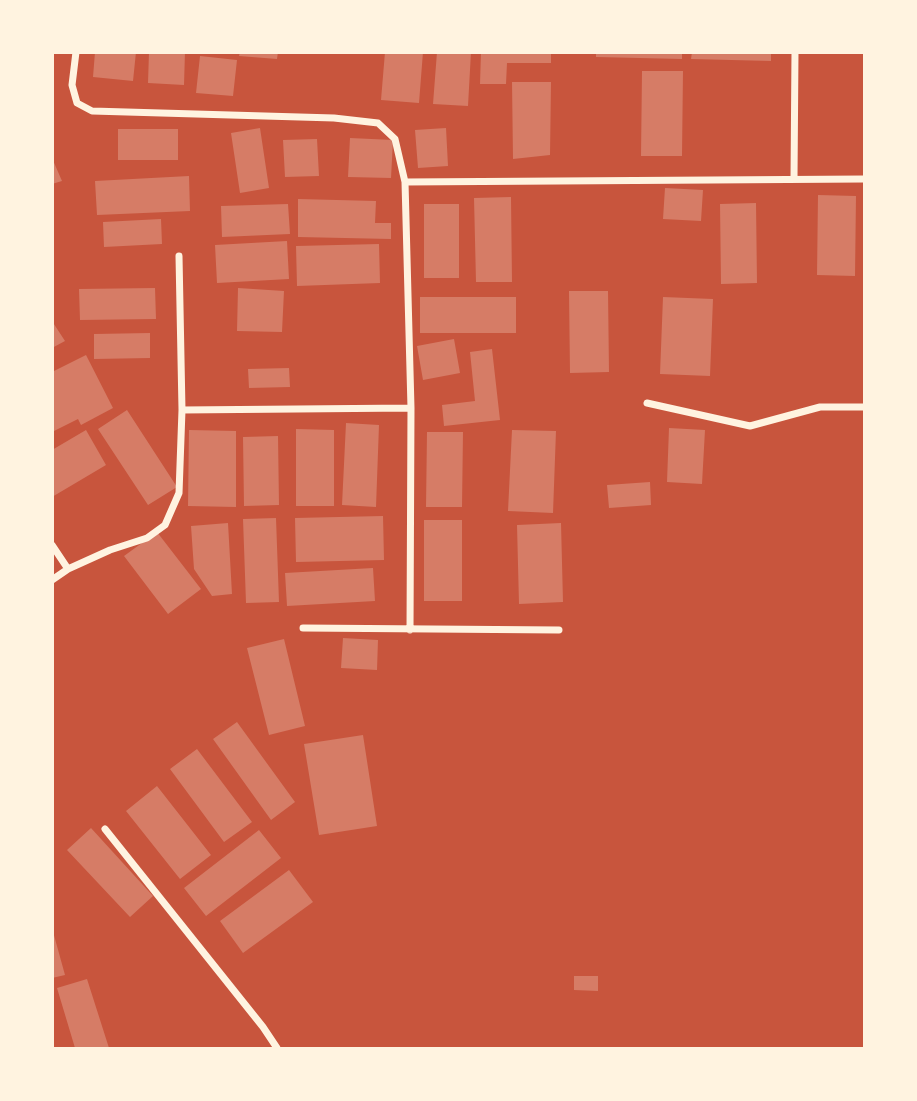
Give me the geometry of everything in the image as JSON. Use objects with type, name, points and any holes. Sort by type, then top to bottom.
[{"type":"street","points":[[76,52],[72,85],[77,103],[92,111],[334,118],[378,123],[396,139],[405,182],[411,408],[410,630]]},
{"type":"street","points":[[794,178],[795,52]]},
{"type":"street","points":[[405,182],[864,179]]},
{"type":"street","points":[[52,580],[68,569],[110,550],[147,538],[166,525],[179,493],[182,410],[179,257]]},
{"type":"street","points":[[647,403],[751,426],[820,407],[864,407]]},
{"type":"street","points":[[182,410],[411,408]]},
{"type":"street","points":[[52,545],[68,569]]},
{"type":"street","points":[[303,628],[559,630]]},
{"type":"street","points":[[105,829],[277,1048]]},
{"type":"building","points":[[95,52],[136,52],[133,81],[93,77]]},
{"type":"building","points":[[149,52],[185,52],[184,85],[148,83]]},
{"type":"building","points":[[240,52],[278,52],[277,59],[239,56]]},
{"type":"building","points":[[385,52],[423,52],[419,103],[381,100]]},
{"type":"building","points":[[437,52],[471,52],[468,106],[433,104]]},
{"type":"building","points":[[481,52],[551,52],[551,63],[507,63],[506,84],[480,84]]},
{"type":"building","points":[[596,52],[682,52],[682,59],[596,57]]},
{"type":"building","points":[[692,52],[771,52],[771,61],[691,59]]},
{"type":"building","points":[[200,56],[237,60],[233,96],[196,93]]},
{"type":"building","points":[[642,71],[683,71],[682,156],[641,156]]},
{"type":"building","points":[[512,82],[551,82],[550,155],[513,159]]},
{"type":"building","points":[[260,128],[269,188],[240,193],[231,133]]},
{"type":"building","points":[[446,128],[448,166],[418,168],[415,130]]},
{"type":"building","points":[[118,129],[178,129],[178,160],[118,160]]},
{"type":"building","points":[[350,138],[393,140],[391,178],[348,177]]},
{"type":"building","points":[[317,139],[319,176],[285,177],[283,140]]},
{"type":"building","points":[[52,158],[62,181],[52,184]]},
{"type":"building","points":[[189,176],[190,211],[97,215],[95,181]]},
{"type":"building","points":[[665,188],[703,190],[701,221],[663,219]]},
{"type":"building","points":[[818,195],[856,196],[855,276],[817,275]]},
{"type":"building","points":[[511,197],[512,282],[476,282],[474,198]]},
{"type":"building","points":[[298,199],[376,201],[375,223],[391,223],[391,239],[298,237]]},
{"type":"building","points":[[756,203],[757,283],[721,284],[720,204]]},
{"type":"building","points":[[288,204],[290,234],[222,237],[221,206]]},
{"type":"building","points":[[424,204],[459,204],[459,278],[424,278]]},
{"type":"building","points":[[161,219],[162,244],[104,247],[103,222]]},
{"type":"building","points":[[287,241],[289,279],[217,283],[215,245]]},
{"type":"building","points":[[379,244],[380,283],[297,286],[296,246]]},
{"type":"building","points":[[155,288],[156,319],[80,320],[79,289]]},
{"type":"building","points":[[238,288],[284,291],[282,332],[237,331]]},
{"type":"building","points":[[569,291],[608,291],[609,372],[570,373]]},
{"type":"building","points":[[420,297],[516,297],[516,333],[420,333]]},
{"type":"building","points":[[663,297],[713,299],[710,376],[660,374]]},
{"type":"building","points":[[52,321],[65,341],[52,348]]},
{"type":"building","points":[[150,333],[150,358],[94,359],[94,334]]},
{"type":"building","points":[[454,339],[460,373],[423,380],[417,346]]},
{"type":"building","points":[[492,349],[500,420],[444,426],[442,405],[475,401],[470,352]]},
{"type":"building","points":[[86,355],[113,408],[81,425],[78,419],[52,432],[52,372]]},
{"type":"building","points":[[289,368],[290,387],[249,388],[248,369]]},
{"type":"building","points":[[127,410],[177,487],[148,505],[98,429]]},
{"type":"building","points":[[346,423],[379,425],[376,507],[342,505]]},
{"type":"building","points":[[669,428],[705,430],[702,484],[667,482]]},
{"type":"building","points":[[296,429],[334,430],[334,506],[296,506]]},
{"type":"building","points":[[86,430],[106,465],[52,497],[52,450]]},
{"type":"building","points":[[189,430],[236,431],[236,507],[188,506]]},
{"type":"building","points":[[512,430],[556,431],[553,513],[508,511]]},
{"type":"building","points":[[427,432],[463,432],[462,507],[426,507]]},
{"type":"building","points":[[278,436],[279,505],[244,506],[243,437]]},
{"type":"building","points":[[650,482],[651,505],[609,508],[607,485]]},
{"type":"building","points":[[383,516],[384,560],[296,562],[295,518]]},
{"type":"building","points":[[276,518],[279,602],[246,603],[243,519]]},
{"type":"building","points":[[424,520],[462,520],[462,601],[424,601]]},
{"type":"building","points":[[228,523],[232,594],[212,596],[194,569],[191,526]]},
{"type":"building","points":[[561,523],[563,602],[519,604],[517,525]]},
{"type":"building","points":[[157,532],[201,589],[168,614],[124,556]]},
{"type":"building","points":[[373,568],[375,601],[287,606],[285,573]]},
{"type":"building","points":[[343,638],[378,640],[377,670],[341,668]]},
{"type":"building","points":[[284,639],[305,726],[269,735],[247,648]]},
{"type":"building","points":[[237,722],[295,802],[271,820],[213,739]]},
{"type":"building","points":[[363,735],[377,826],[319,835],[304,744]]},
{"type":"building","points":[[197,749],[252,822],[224,842],[170,769]]},
{"type":"building","points":[[157,786],[211,855],[180,879],[126,811]]},
{"type":"building","points":[[91,828],[153,896],[130,917],[67,850]]},
{"type":"building","points":[[259,830],[281,858],[206,916],[184,888]]},
{"type":"building","points":[[289,870],[313,902],[243,953],[220,921]]},
{"type":"building","points":[[52,928],[65,975],[52,978]]},
{"type":"building","points":[[574,976],[598,976],[598,991],[574,990]]},
{"type":"building","points":[[87,979],[109,1048],[75,1048],[57,988]]}]
